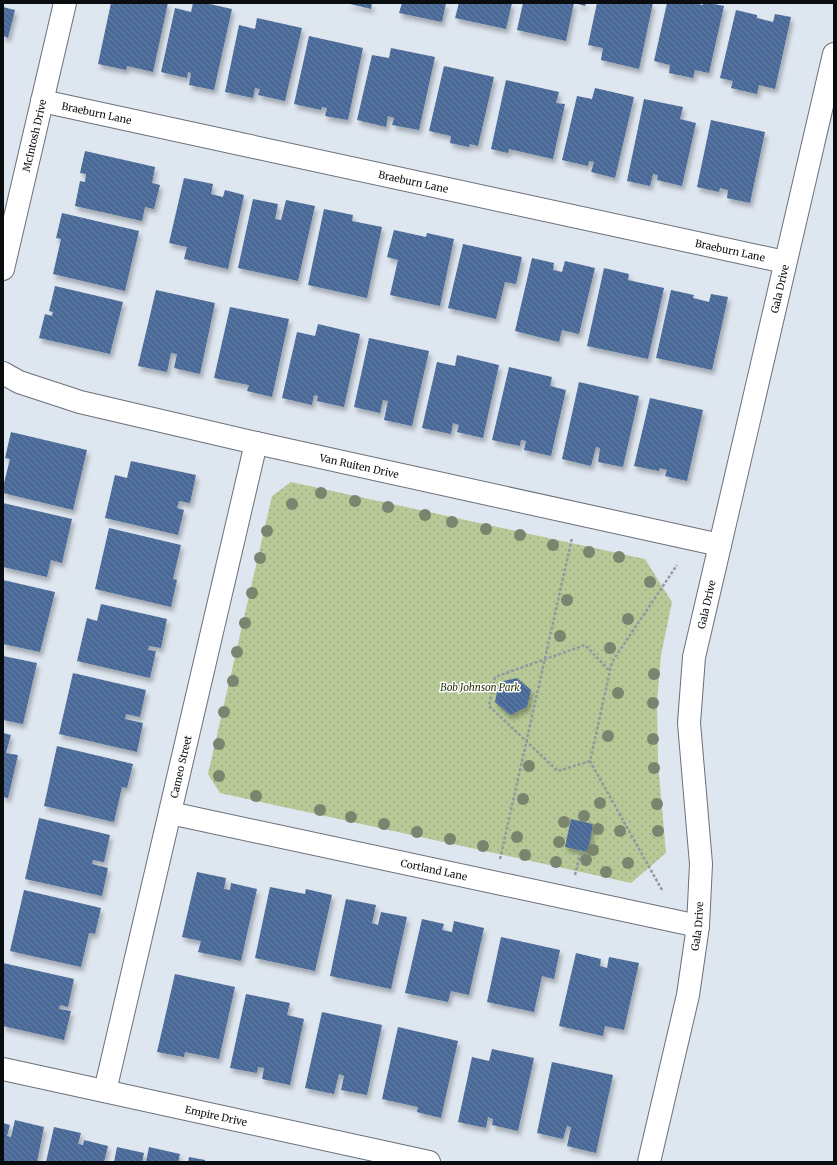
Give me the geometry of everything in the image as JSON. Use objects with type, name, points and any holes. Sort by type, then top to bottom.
[{"type":"street","name":"McIntosh Drive","points":[[3,269],[65,3]]},
{"type":"street","name":"Gala Drive","points":[[649,1162],[688,995],[698,926],[700,864],[688,723],[694,657],[834,54]]},
{"type":"street","name":"Braeburn Lane","points":[[42,101],[786,262]]},
{"type":"street","name":"Van Ruiten Drive","points":[[3,373],[19,382],[80,402],[256,443],[720,545]]},
{"type":"street","name":"Cameo Street","points":[[105,1091],[256,443]]},
{"type":"street","name":"Cortland Lane","points":[[170,813],[698,926]]},
{"type":"street","name":"Empire Drive","points":[[3,1069],[429,1162]]},
{"type":"path","points":[[499,860],[572,537]]},
{"type":"path","points":[[662,890],[590,761],[612,662],[677,565]]},
{"type":"path","points":[[590,761],[558,771],[488,706],[495,677],[585,645],[610,671]]},
{"type":"path","points":[[575,877],[581,850]]},
{"type":"green space","name":"Bob Johnson Park","points":[[291,482],[645,559],[672,602],[661,655],[657,701],[658,763],[666,853],[631,883],[220,793],[208,774],[272,496]]},
{"type":"building","points":[[111,3],[168,3],[153,72],[127,66],[126,70],[98,64]]},
{"type":"building","points":[[193,3],[205,3],[232,9],[214,90],[189,85],[191,73],[188,72],[187,78],[161,72],[175,8],[191,12]]},
{"type":"building","points":[[346,3],[372,3],[371,9]]},
{"type":"building","points":[[402,3],[446,3],[442,22],[399,13]]},
{"type":"building","points":[[459,3],[512,3],[506,29],[455,18]]},
{"type":"building","points":[[523,3],[574,3],[566,41],[517,30]]},
{"type":"building","points":[[574,3],[586,3],[585,6]]},
{"type":"building","points":[[597,3],[653,3],[639,69],[601,60],[603,48],[588,45]]},
{"type":"building","points":[[667,3],[693,3],[703,5],[703,3],[709,3],[724,6],[709,73],[695,70],[693,78],[669,73],[670,65],[654,61]]},
{"type":"building","points":[[3,7],[15,10],[8,38],[3,36]]},
{"type":"building","points":[[736,10],[757,15],[757,18],[773,22],[775,14],[791,17],[775,89],[759,85],[757,94],[731,88],[733,81],[720,78]]},
{"type":"building","points":[[257,18],[302,28],[285,101],[258,95],[260,89],[255,88],[253,98],[225,92],[239,25],[255,29]]},
{"type":"building","points":[[309,36],[363,48],[348,120],[325,116],[327,108],[322,107],[321,110],[294,104]]},
{"type":"building","points":[[391,48],[435,57],[419,130],[392,125],[394,118],[388,116],[386,127],[357,120],[372,55],[389,58]]},
{"type":"building","points":[[444,66],[494,77],[478,146],[470,144],[469,147],[450,143],[451,136],[429,131]]},
{"type":"building","points":[[506,80],[559,92],[556,103],[565,104],[553,159],[509,149],[508,153],[491,149]]},
{"type":"building","points":[[595,88],[634,97],[615,178],[591,172],[594,162],[589,161],[588,166],[562,160],[577,96],[592,99]]},
{"type":"building","points":[[644,99],[683,107],[680,119],[696,123],[682,186],[657,180],[658,175],[653,174],[650,186],[627,181]]},
{"type":"building","points":[[711,120],[765,132],[750,203],[727,198],[728,190],[720,188],[719,192],[697,187]]},
{"type":"building","points":[[85,151],[155,167],[152,183],[160,185],[154,209],[145,207],[142,221],[75,206],[80,181],[85,182],[86,174],[80,173]]},
{"type":"building","points":[[184,178],[213,184],[211,194],[223,197],[225,190],[244,195],[228,269],[184,259],[187,247],[169,243]]},
{"type":"building","points":[[253,199],[278,204],[275,219],[281,220],[286,200],[315,206],[298,281],[238,268]]},
{"type":"building","points":[[324,209],[353,215],[352,221],[382,227],[367,298],[308,285]]},
{"type":"building","points":[[62,213],[139,231],[125,291],[53,274],[61,239],[56,238]]},
{"type":"building","points":[[394,230],[426,237],[427,233],[454,239],[440,306],[390,295],[398,260],[387,257]]},
{"type":"building","points":[[463,244],[522,257],[516,284],[505,282],[496,319],[448,308]]},
{"type":"building","points":[[532,258],[554,263],[553,270],[562,272],[565,261],[595,268],[579,334],[562,330],[559,342],[515,331]]},
{"type":"building","points":[[604,268],[629,274],[628,280],[664,288],[648,359],[587,346]]},
{"type":"building","points":[[55,286],[123,302],[110,354],[39,338],[45,314],[52,316],[53,312],[49,311]]},
{"type":"building","points":[[156,290],[215,303],[200,374],[174,368],[177,354],[171,353],[167,372],[138,366]]},
{"type":"building","points":[[671,290],[694,295],[693,298],[709,302],[711,294],[728,297],[712,370],[656,358]]},
{"type":"building","points":[[230,307],[289,319],[272,397],[247,391],[249,385],[214,378]]},
{"type":"building","points":[[318,324],[360,334],[344,407],[317,401],[318,396],[314,395],[312,405],[282,398],[297,332],[315,336]]},
{"type":"building","points":[[369,338],[429,351],[412,426],[384,420],[388,401],[383,400],[380,413],[354,407]]},
{"type":"building","points":[[457,355],[499,365],[483,438],[457,432],[459,425],[453,423],[451,434],[422,428],[437,362],[455,366]]},
{"type":"building","points":[[509,367],[552,377],[550,386],[566,390],[551,456],[524,450],[526,441],[521,440],[520,446],[492,440]]},
{"type":"building","points":[[579,382],[639,396],[623,467],[598,462],[600,448],[596,447],[591,466],[562,459]]},
{"type":"building","points":[[650,398],[703,410],[687,481],[665,476],[667,470],[660,468],[659,471],[634,466]]},
{"type":"building","points":[[11,432],[87,450],[73,510],[3,493],[3,487],[10,459],[5,458]]},
{"type":"building","points":[[131,461],[196,475],[190,503],[179,501],[177,508],[184,510],[178,535],[105,518],[115,475],[127,478]]},
{"type":"building","points":[[3,503],[72,519],[62,563],[51,560],[47,577],[3,567]]},
{"type":"building","points":[[109,528],[181,545],[173,579],[177,580],[171,607],[95,589]]},
{"type":"building","points":[[3,580],[55,592],[40,652],[3,644]]},
{"type":"building","points":[[101,604],[167,619],[161,648],[149,646],[148,650],[156,651],[150,678],[77,661],[87,618],[97,621]]},
{"type":"building","points":[[3,656],[37,663],[23,724],[3,720]]},
{"type":"building","points":[[73,673],[146,690],[140,717],[126,714],[125,719],[143,723],[137,752],[59,734]]},
{"type":"building","points":[[517,678],[531,690],[527,707],[510,715],[495,702],[499,682]]},
{"type":"building","points":[[3,733],[11,735],[6,753],[18,755],[8,798],[3,797]]},
{"type":"building","points":[[57,746],[133,764],[127,788],[122,787],[114,822],[44,806]]},
{"type":"building","points":[[39,818],[110,835],[104,862],[93,860],[92,864],[108,868],[102,896],[25,879]]},
{"type":"building","points":[[571,819],[593,824],[588,852],[565,847]]},
{"type":"building","points":[[197,872],[226,878],[224,889],[230,890],[231,883],[257,889],[241,961],[198,952],[201,941],[182,937]]},
{"type":"building","points":[[270,887],[305,894],[306,889],[332,895],[315,971],[255,958]]},
{"type":"building","points":[[24,890],[101,908],[95,934],[89,933],[81,967],[10,951]]},
{"type":"building","points":[[346,899],[376,905],[372,923],[378,925],[381,912],[407,917],[391,989],[330,976]]},
{"type":"building","points":[[422,919],[444,924],[442,930],[452,932],[454,921],[484,928],[469,995],[451,991],[448,1002],[405,993]]},
{"type":"building","points":[[501,937],[560,950],[554,979],[542,976],[534,1012],[487,1002]]},
{"type":"building","points":[[576,953],[601,959],[600,966],[607,968],[609,957],[639,963],[624,1030],[605,1026],[603,1036],[559,1026]]},
{"type":"building","points":[[3,963],[74,979],[68,1007],[60,1005],[59,1009],[71,1011],[64,1040],[3,1026]]},
{"type":"building","points":[[175,974],[235,987],[219,1059],[185,1052],[184,1057],[157,1052]]},
{"type":"building","points":[[246,994],[290,1003],[287,1015],[304,1019],[290,1085],[262,1079],[264,1068],[258,1067],[257,1073],[230,1068]]},
{"type":"building","points":[[322,1012],[382,1025],[367,1095],[341,1090],[344,1076],[339,1074],[334,1094],[305,1088]]},
{"type":"building","points":[[398,1027],[458,1041],[441,1118],[417,1112],[418,1107],[382,1099]]},
{"type":"building","points":[[492,1049],[534,1058],[518,1131],[492,1125],[493,1119],[488,1117],[486,1128],[458,1122],[472,1057],[489,1061]]},
{"type":"building","points":[[552,1062],[613,1075],[596,1153],[567,1146],[571,1127],[567,1126],[563,1139],[537,1133]]},
{"type":"building","points":[[15,1120],[44,1127],[37,1162],[3,1162],[3,1123],[10,1125],[7,1136],[11,1137]]},
{"type":"building","points":[[54,1127],[81,1133],[78,1144],[83,1145],[84,1140],[108,1146],[104,1162],[46,1162]]},
{"type":"building","points":[[117,1147],[144,1153],[142,1162],[114,1162]]},
{"type":"building","points":[[149,1147],[180,1154],[178,1162],[146,1162]]},
{"type":"building","points":[[189,1157],[205,1160],[205,1162],[188,1162]]}]
